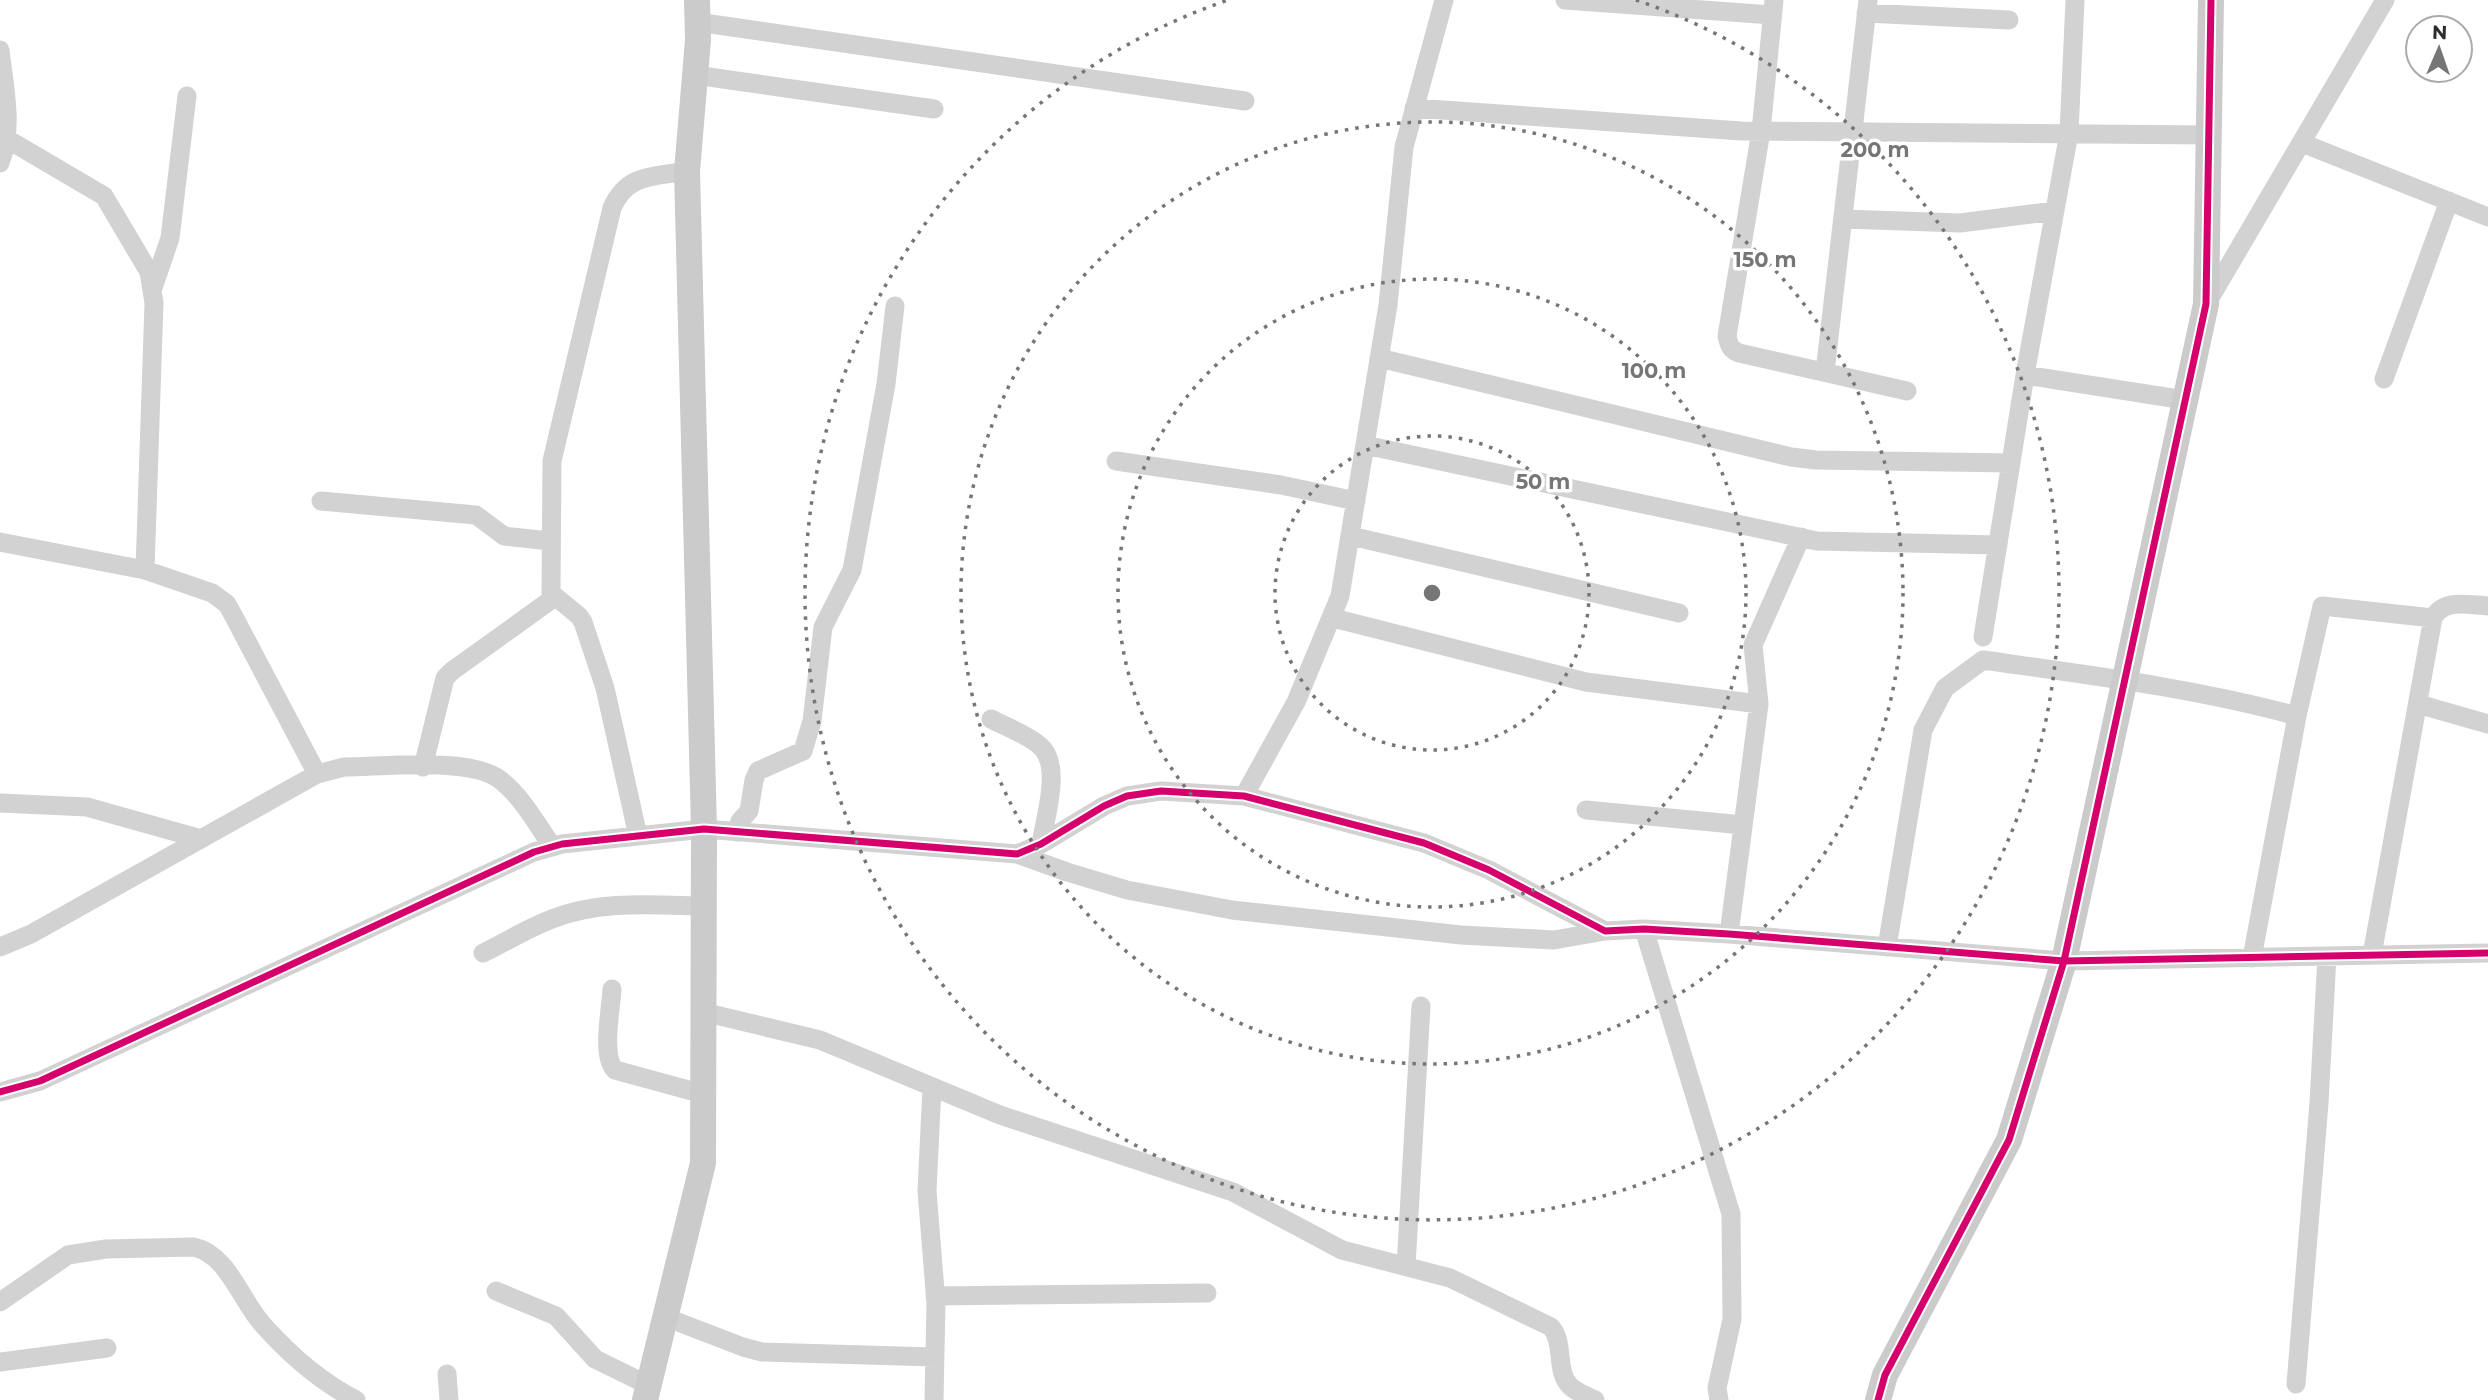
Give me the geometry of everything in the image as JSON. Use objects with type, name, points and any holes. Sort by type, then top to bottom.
[{"type":"street","points":[[1244,796],[1296,702],[1340,596],[1388,305],[1400,171],[1414,108],[1444,0]]},
{"type":"street","points":[[1565,0],[1773,8],[1761,131],[1728,343],[1732,350],[1739,353],[1907,391]]},
{"type":"street","points":[[1983,637],[2025,375],[2069,134],[2076,0]]},
{"type":"street","points":[[1878,1400],[1885,1375],[2009,1140],[2064,961],[2206,304],[2211,0]]},
{"type":"street","points":[[2206,304],[2385,0]]},
{"type":"street","points":[[1825,372],[1867,6],[2009,20]]},
{"type":"street","points":[[496,1292],[556,1316],[595,1359],[647,1392],[703,1163],[704,829],[687,171],[697,11],[1245,101]]},
{"type":"street","points":[[0,50],[7,139],[0,163]]},
{"type":"street","points":[[695,75],[934,109]]},
{"type":"street","points":[[153,288],[170,238],[187,96]]},
{"type":"street","points":[[1414,108],[1761,131],[2209,135]]},
{"type":"street","points":[[7,139],[104,196],[149,272],[153,288],[145,570]]},
{"type":"street","points":[[2302,143],[2488,216]]},
{"type":"street","points":[[638,836],[605,688],[587,635],[579,616],[555,597],[550,586],[553,452],[612,208],[618,193],[639,179],[687,171]]},
{"type":"street","points":[[2384,379],[2449,201]]},
{"type":"street","points":[[1843,219],[1960,223],[2055,211]]},
{"type":"street","points":[[737,832],[740,821],[749,811],[758,771],[803,751],[806,745],[812,721],[823,627],[852,570],[886,384],[895,306]]},
{"type":"street","points":[[1379,358],[1791,457],[1816,460],[2011,463]]},
{"type":"street","points":[[2025,375],[2185,400]]},
{"type":"street","points":[[1365,445],[1801,537],[1842,542],[1998,545]]},
{"type":"street","points":[[1116,461],[1281,485],[1356,501]]},
{"type":"street","points":[[321,501],[476,515],[504,536],[551,541]]},
{"type":"street","points":[[1351,536],[1679,613]]},
{"type":"street","points":[[1729,934],[1759,704],[1753,645],[1801,537]]},
{"type":"street","points":[[0,542],[145,570],[212,593],[227,604],[317,774]]},
{"type":"street","points":[[423,766],[445,678],[555,597]]},
{"type":"street","points":[[2372,955],[2433,618],[2442,607],[2449,604],[2488,606]]},
{"type":"street","points":[[2252,958],[2297,716],[2322,606],[2433,618]]},
{"type":"street","points":[[1333,618],[1603,685],[1759,704]]},
{"type":"street","points":[[1888,947],[1923,730],[1945,688],[1983,660],[2247,702],[2297,716]]},
{"type":"street","points":[[2418,705],[2488,724]]},
{"type":"street","points":[[991,719],[1038,744],[1049,755],[1052,769],[1041,844]]},
{"type":"street","points":[[0,947],[31,934],[317,774],[344,767],[455,766],[480,770],[498,778],[513,792],[553,847]]},
{"type":"street","points":[[1017,854],[1041,844],[1104,806],[1128,796],[1161,791],[1244,796],[1424,843],[1489,870],[1605,930]]},
{"type":"street","points":[[0,803],[87,807],[201,839]]},
{"type":"street","points":[[1586,810],[1743,825]]},
{"type":"street","points":[[0,1092],[40,1081],[534,852],[553,847],[704,829],[1017,854],[1127,890],[1232,910],[1461,935],[1554,940],[1605,930],[1644,929],[2064,961],[2488,953]]},
{"type":"street","points":[[483,953],[553,918],[625,904],[704,906]]},
{"type":"street","points":[[1644,929],[1731,1214],[1732,1319],[1717,1388],[1718,1400]]},
{"type":"street","points":[[2296,1384],[2319,1103],[2327,956]]},
{"type":"street","points":[[612,989],[609,1064],[615,1070],[703,1094]]},
{"type":"street","points":[[1406,1266],[1421,1006]]},
{"type":"street","points":[[703,1012],[820,1040],[1000,1115],[1233,1192],[1342,1251],[1461,1282],[1550,1326],[1556,1332],[1570,1394],[1595,1400]]},
{"type":"street","points":[[932,1087],[927,1191],[935,1296],[934,1400]]},
{"type":"street","points":[[0,1302],[68,1255],[106,1249],[194,1247],[206,1250],[219,1261],[263,1325],[325,1383],[356,1400]]},
{"type":"street","points":[[935,1296],[1206,1293]]},
{"type":"street","points":[[665,1317],[762,1352],[935,1356]]},
{"type":"street","points":[[0,1362],[107,1348]]},
{"type":"street","points":[[447,1374],[449,1400]]},
{"type":"cycle path","points":[[1878,1400],[1885,1375],[2009,1140],[2064,961],[2206,304],[2211,0]]},
{"type":"cycle path","points":[[0,1092],[40,1081],[534,852],[562,844],[704,829],[1017,854],[1041,844],[1104,806],[1127,796],[1161,791],[1244,796],[1424,843],[1489,870],[1605,931],[1644,929],[1729,934],[2064,961],[2488,953]]}]
